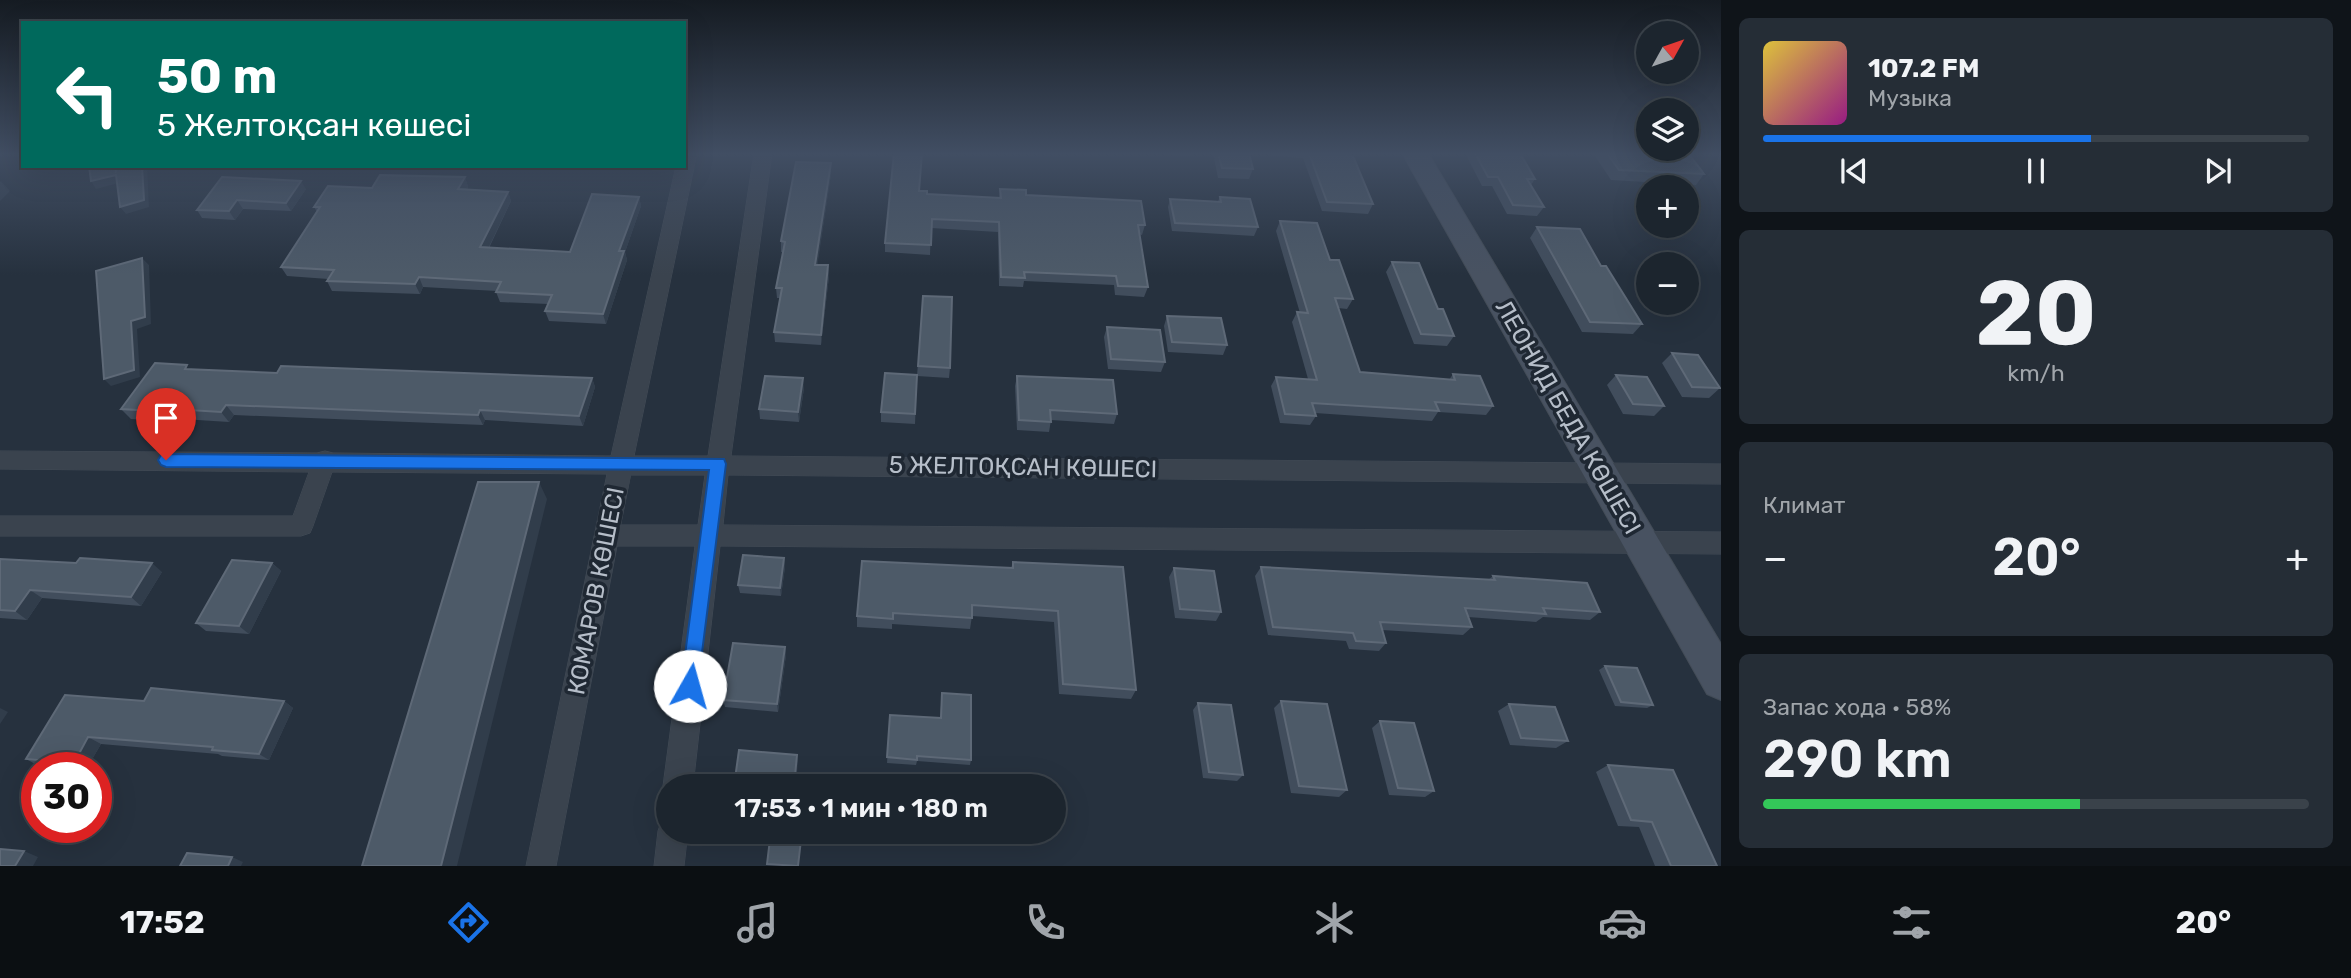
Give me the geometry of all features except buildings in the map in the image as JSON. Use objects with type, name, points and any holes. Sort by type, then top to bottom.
[{"type":"street","name":"КОМАРОВ КӨШЕСІ","points":[[541,866],[621,464],[679,193]]},
{"type":"street","points":[[679,774],[718,464],[758,193]]},
{"type":"street","name":"ЛЕОНИД БЕДА КӨШЕСІ","points":[[1439,193],[1721,681]]},
{"type":"street","name":"5 ЖЕЛТОҚСАН КӨШЕСІ","points":[[0,460],[326,460],[1721,474]]},
{"type":"street","points":[[0,526],[301,526],[326,460]]},
{"type":"street","points":[[607,535],[1721,543]]},
{"type":"street","points":[[669,866],[672,844]]},
{"type":"route","points":[[166,460],[718,464],[690,686]]}]
